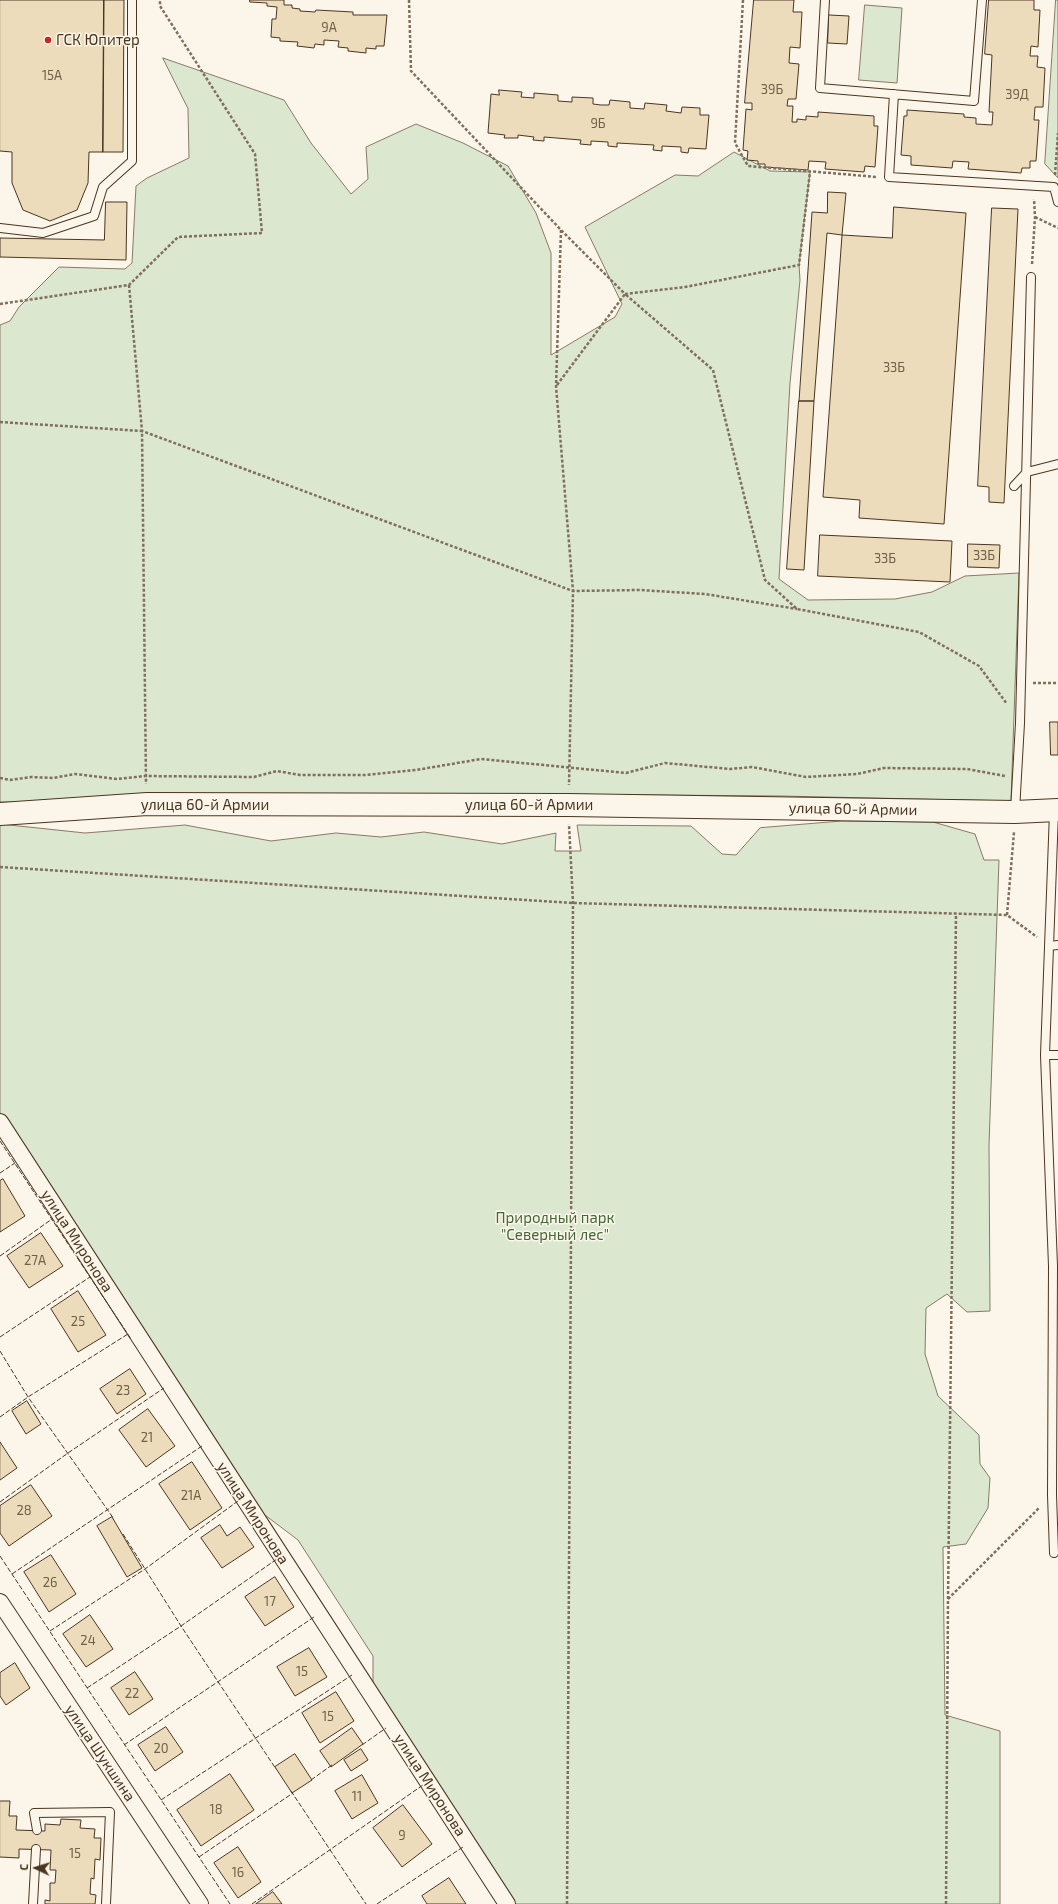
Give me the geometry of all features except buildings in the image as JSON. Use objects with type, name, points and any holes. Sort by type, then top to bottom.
[{"type":"street","name":"улица 60-й Армии","points":[[0,814],[146,804],[568,805],[1015,812],[1056,811]]},
{"type":"street","name":"улица Миронова","points":[[0,1122],[507,1904]]},
{"type":"street","name":"улица Шукшина","points":[[0,1602],[200,1904]]},
{"type":"lane","points":[[0,228],[43,233],[94,216],[103,187],[132,161],[132,0]]},
{"type":"lane","points":[[825,0],[820,88],[974,101],[982,0]]},
{"type":"lane","points":[[894,94],[889,177],[1034,188],[1054,188],[1058,202]]},
{"type":"lane","points":[[1015,812],[1020,722],[1031,276]]},
{"type":"lane","points":[[1014,486],[1026,472],[1058,464]]},
{"type":"lane","points":[[1054,1553],[1055,1495],[1053,1266],[1045,1055],[1049,946],[1055,874],[1056,811]]},
{"type":"lane","points":[[1049,946],[1058,945]]},
{"type":"lane","points":[[1045,1055],[1058,1055]]},
{"type":"lane","points":[[37,1830],[34,1813],[110,1812],[106,1904]]},
{"type":"lane","points":[[33,1904],[36,1849]]},
{"type":"path","points":[[0,304],[129,285],[178,237],[262,233],[256,154],[160,6],[160,0]]},
{"type":"path","points":[[409,0],[411,71],[561,230],[625,294],[713,370],[766,580],[798,609]]},
{"type":"path","points":[[743,0],[735,142],[748,166],[889,177]]},
{"type":"path","points":[[1054,188],[1058,133]]},
{"type":"path","points":[[556,386],[625,294],[685,287],[799,265],[810,172]]},
{"type":"path","points":[[1031,276],[1035,217],[1034,188]]},
{"type":"path","points":[[1035,217],[1058,228]]},
{"type":"path","points":[[561,230],[556,386],[573,591],[568,805],[574,903],[567,1904]]},
{"type":"path","points":[[129,285],[142,431],[146,804]]},
{"type":"path","points":[[0,422],[142,431],[573,591],[640,590],[705,594],[798,609],[919,632],[979,666],[1020,722]]},
{"type":"path","points":[[1020,683],[1058,683]]},
{"type":"path","points":[[0,778],[10,780],[31,777],[53,778],[76,774],[117,779],[145,776],[254,777],[277,771],[300,775],[365,775],[416,770],[481,759],[626,773],[665,763],[730,769],[752,768],[806,777],[857,774],[884,768],[925,768],[967,769],[1017,778]]},
{"type":"path","points":[[1007,915],[1015,812]]},
{"type":"path","points":[[0,867],[574,903],[1007,915],[1049,946]]},
{"type":"path","points":[[946,1904],[956,914]]},
{"type":"path","points":[[948,1600],[1055,1495]]},
{"type":"green space","points":[[1056,0],[1058,0],[1058,178],[1045,164]]},
{"type":"green space","points":[[865,5],[902,8],[897,83],[859,80]]},
{"type":"green space","points":[[163,58],[284,100],[311,143],[351,194],[368,179],[366,147],[416,124],[463,143],[508,166],[536,213],[551,253],[551,355],[615,317],[622,304],[585,227],[675,175],[698,176],[734,152],[770,171],[810,172],[799,265],[800,280],[790,383],[779,579],[808,600],[895,599],[932,592],[965,576],[1019,573],[1011,801],[779,796],[529,794],[525,800],[0,802],[0,325],[10,321],[19,307],[59,267],[125,269],[132,263],[136,186],[147,178],[189,158],[188,109]]},
{"type":"green space","name":"Природный парк \"Северный лес\"","points":[[842,821],[933,822],[975,834],[984,860],[999,860],[989,1145],[990,1311],[967,1312],[947,1294],[926,1308],[925,1354],[938,1396],[979,1435],[980,1464],[990,1478],[988,1508],[966,1544],[943,1547],[945,1715],[1000,1731],[1000,1904],[507,1904],[373,1697],[373,1656],[298,1540],[245,1500],[0,1122],[0,824],[85,833],[185,825],[271,841],[336,833],[381,837],[424,832],[502,844],[556,833],[555,851],[581,851],[577,825],[691,826],[722,854],[736,855],[760,828]]},
{"type":"fence","points":[[0,1141],[131,1339]]},
{"type":"fence","points":[[0,1173],[15,1163]]},
{"type":"fence","points":[[0,1256],[52,1219]]},
{"type":"fence","points":[[0,1337],[90,1277]]},
{"type":"fence","points":[[0,1417],[28,1397],[128,1334]]},
{"type":"fence","points":[[0,1351],[28,1397],[114,1519]]},
{"type":"fence","points":[[0,1502],[68,1453],[164,1388]]},
{"type":"fence","points":[[12,1574],[202,1446]]},
{"type":"fence","points":[[50,1631],[145,1569],[238,1501]]},
{"type":"fence","points":[[123,1534],[181,1626],[276,1769]]},
{"type":"fence","points":[[0,1556],[230,1904]]},
{"type":"fence","points":[[87,1688],[181,1626],[277,1559]]},
{"type":"fence","points":[[124,1745],[314,1617]]},
{"type":"fence","points":[[161,1800],[352,1675]]},
{"type":"fence","points":[[362,1745],[386,1728]]},
{"type":"fence","points":[[311,1780],[332,1765]]},
{"type":"fence","points":[[252,1904],[423,1785]]},
{"type":"fence","points":[[291,1791],[366,1904]]},
{"type":"fence","points":[[199,1857],[293,1793]]},
{"type":"fence","points":[[377,1904],[463,1847]]},
{"type":"place","name":"ГСК Юпитер","points":[[48,40]]}]
